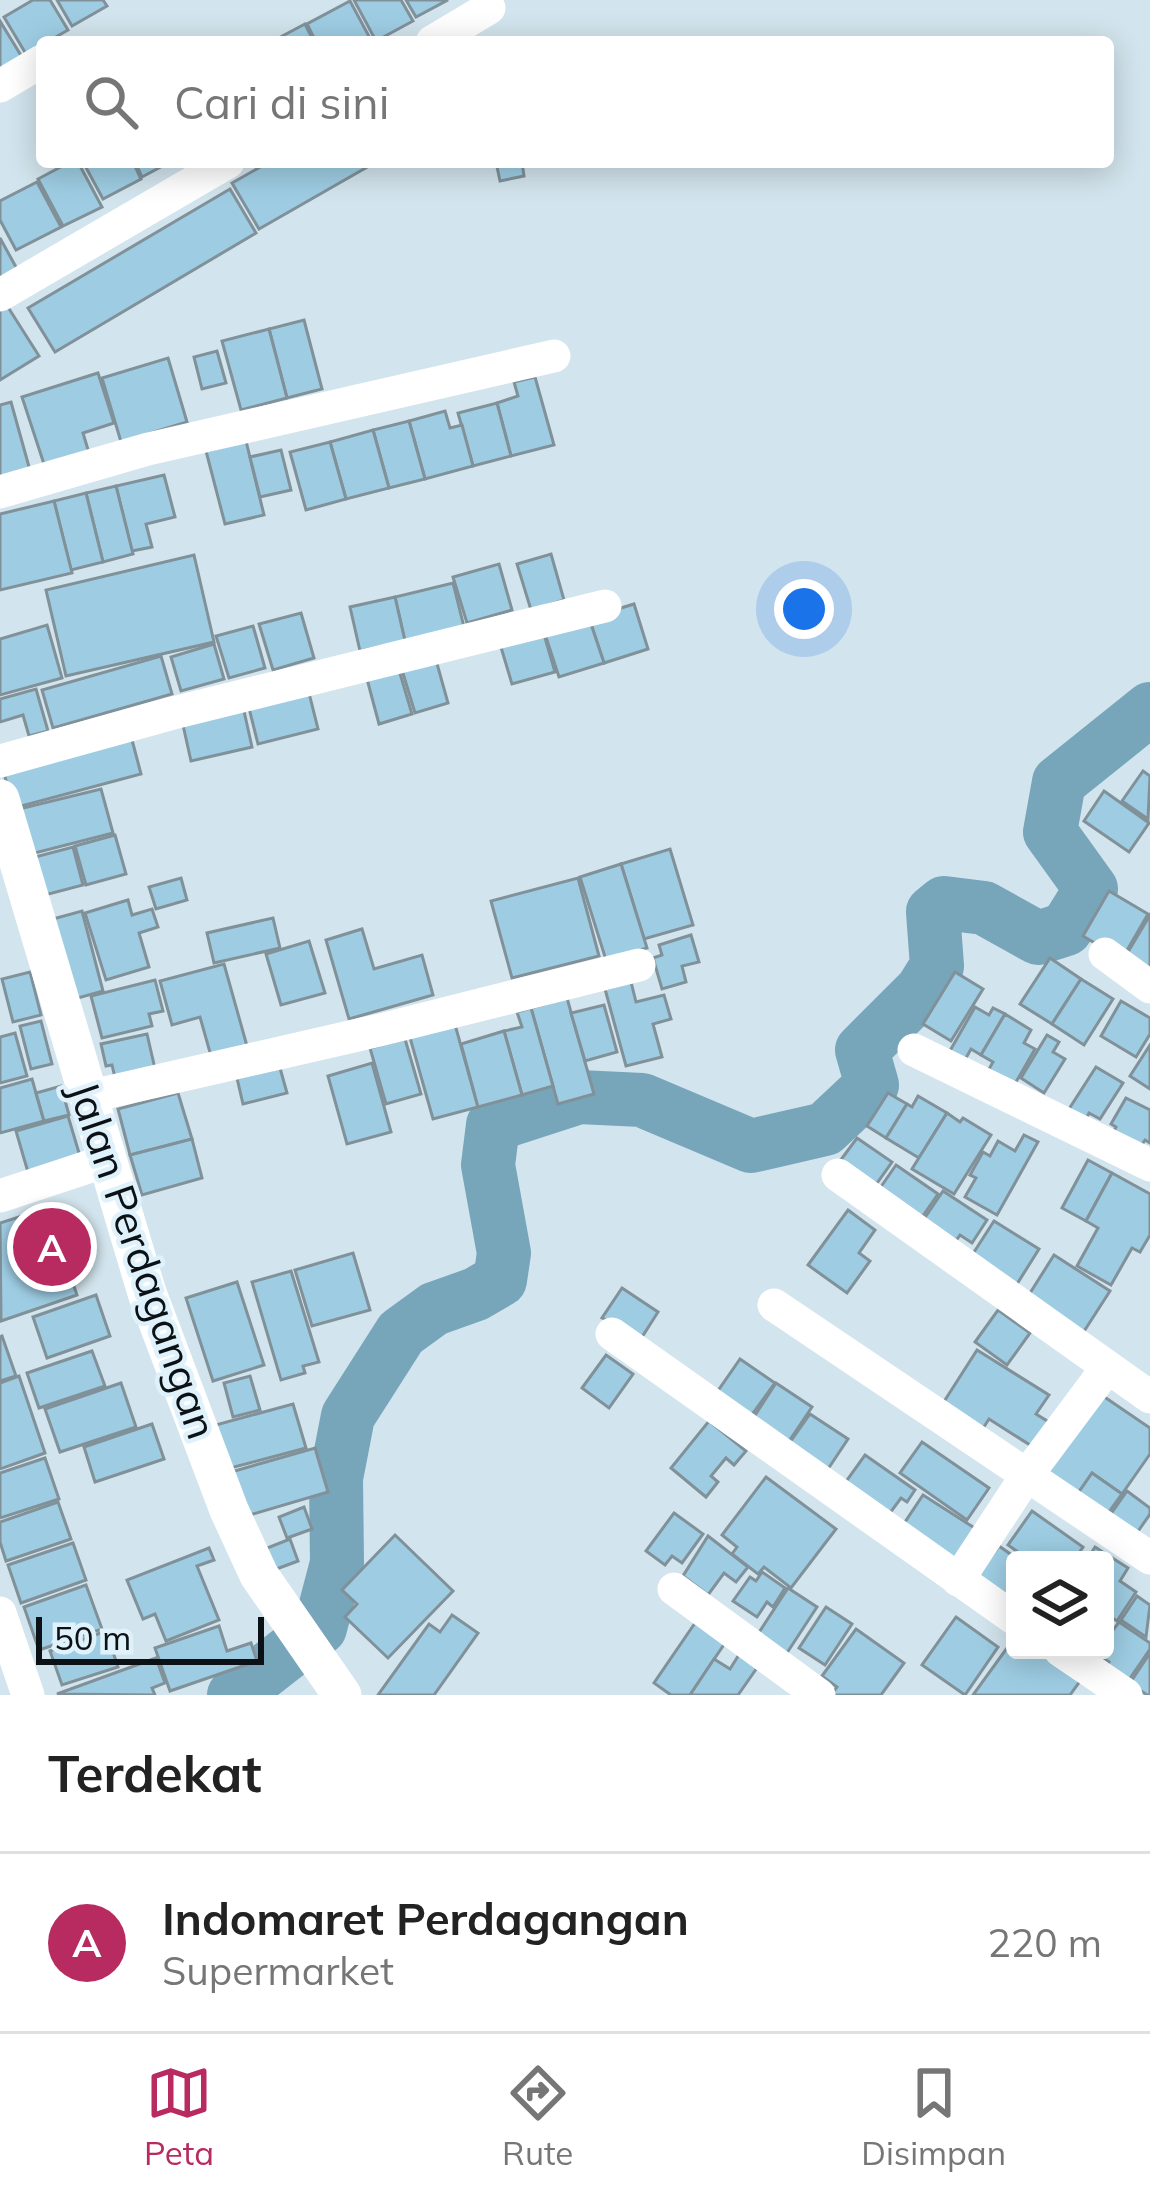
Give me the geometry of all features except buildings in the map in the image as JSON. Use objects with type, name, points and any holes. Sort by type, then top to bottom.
[{"type":"street","points":[[442,36],[490,8]]},
{"type":"street","points":[[0,86],[36,65]]},
{"type":"street","points":[[0,295],[218,168]]},
{"type":"street","points":[[0,492],[148,449],[554,356]]},
{"type":"street","points":[[0,761],[605,606]]},
{"type":"street","name":"Jalan Perdagangan","points":[[0,799],[147,1293],[229,1510],[259,1575],[332,1683]]},
{"type":"street","points":[[1105,954],[1150,987]]},
{"type":"street","points":[[87,1097],[639,965]]},
{"type":"street","points":[[914,1050],[1150,1165]]},
{"type":"street","points":[[0,1196],[106,1161]]},
{"type":"street","points":[[838,1175],[1150,1397]]},
{"type":"street","points":[[773,1305],[1150,1558]]},
{"type":"street","points":[[612,1334],[1006,1613]]},
{"type":"street","points":[[958,1580],[1107,1368]]},
{"type":"street","points":[[674,1589],[819,1695]]},
{"type":"street","points":[[3,1632],[28,1695]]},
{"type":"street","points":[[1073,1659],[1126,1695]]},
{"type":"waterway","points":[[234,1695],[320,1628],[337,1563],[336,1478],[348,1416],[401,1333],[434,1309],[500,1280],[504,1253],[488,1165],[493,1125],[579,1097],[642,1100],[751,1146],[825,1129],[872,1085],[862,1050],[922,990],[937,966],[933,912],[944,903],[984,908],[1038,938],[1066,929],[1091,889],[1050,832],[1059,782],[1150,709]]},
{"type":"place","name":"Indomaret Perdagangan","points":[[52,1247]]}]
